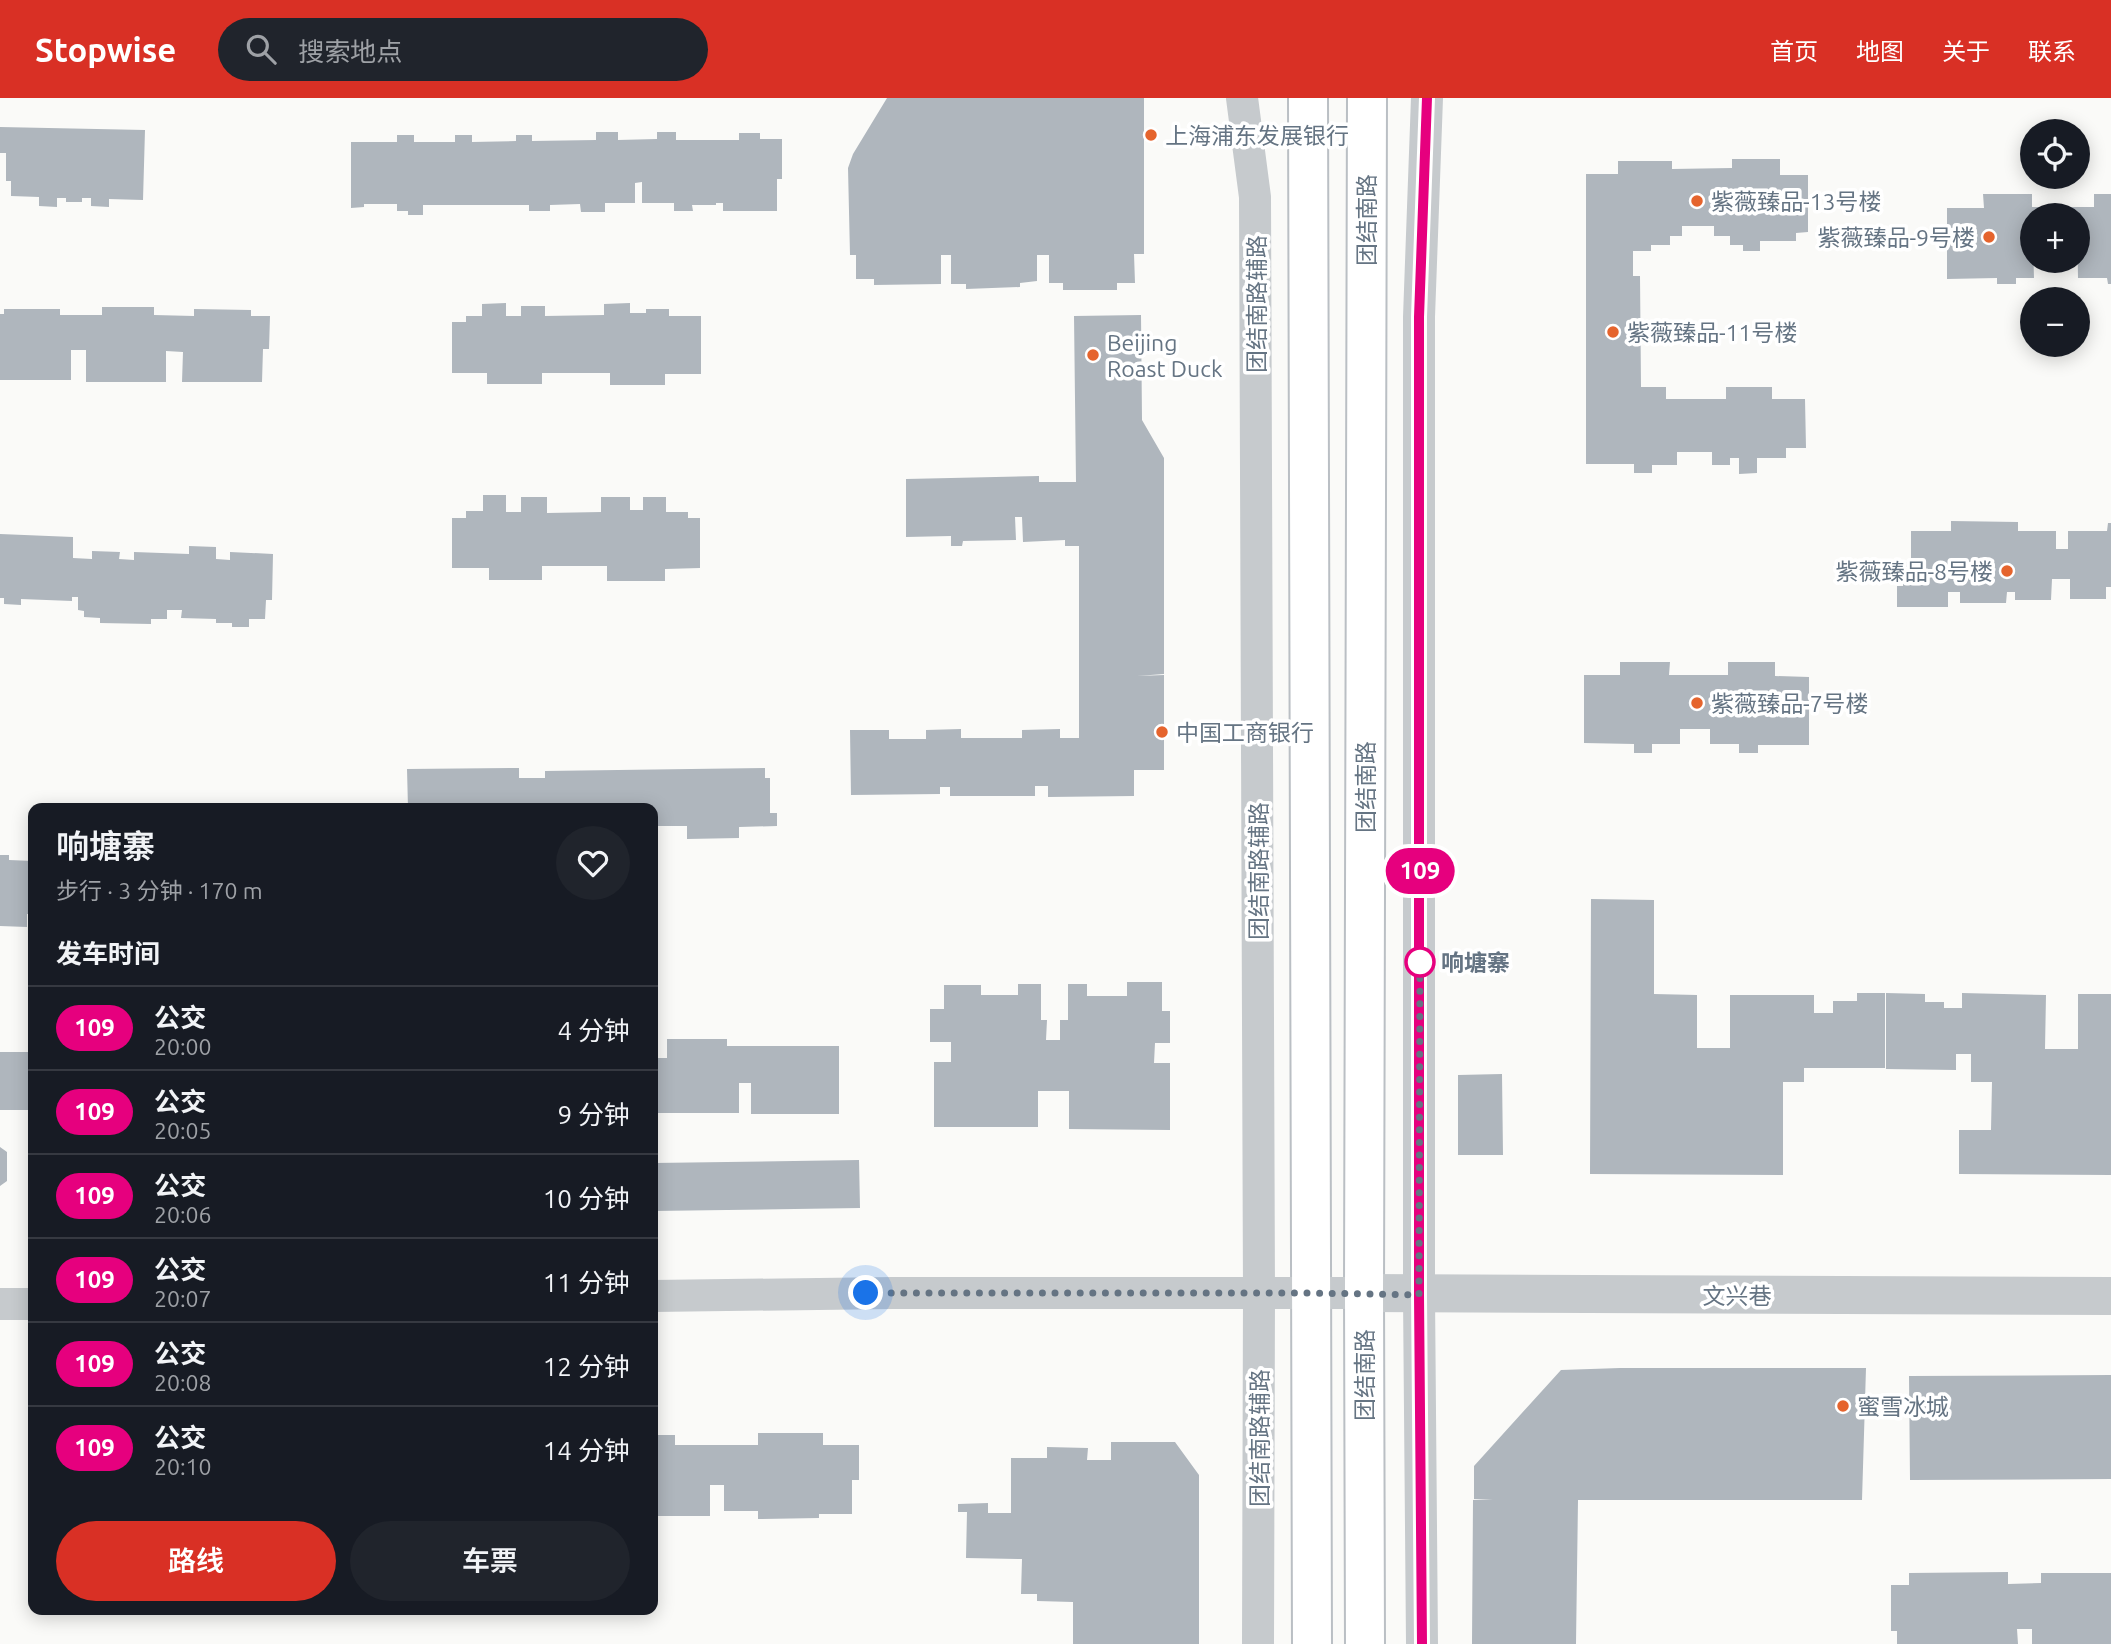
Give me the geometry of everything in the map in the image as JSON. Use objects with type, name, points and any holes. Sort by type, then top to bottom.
[{"type":"main road","points":[[1308,98],[1312,1644]]},
{"type":"main road","name":"团结南路","points":[[1365,1644],[1367,98]]},
{"type":"street","name":"团结南路辅路","points":[[1242,98],[1255,197],[1258,1644]]},
{"type":"street","points":[[1422,1644],[1419,1295],[1419,317],[1427,98]]},
{"type":"street","points":[[658,1296],[1364,1293]]},
{"type":"street","name":"文兴巷","points":[[1364,1293],[2111,1296]]},
{"type":"street","points":[[0,1304],[28,1304]]},
{"type":"building","points":[[887,98],[1144,98],[1144,254],[1134,254],[1135,283],[1117,283],[1117,290],[1063,290],[1063,283],[1049,283],[1049,255],[1037,255],[1037,281],[1020,283],[1020,287],[966,289],[966,284],[951,284],[951,255],[941,255],[941,284],[874,285],[874,279],[856,279],[856,255],[850,255],[848,168],[853,154]]},
{"type":"building","points":[[0,127],[145,130],[143,200],[109,199],[109,207],[91,206],[91,198],[82,198],[82,202],[66,202],[66,198],[57,198],[57,207],[39,206],[39,197],[11,196],[11,181],[6,181],[6,153],[0,153]]},
{"type":"building","points":[[596,132],[618,132],[618,140],[657,139],[657,132],[676,132],[676,140],[739,140],[739,133],[760,133],[760,139],[782,139],[782,179],[777,179],[777,211],[723,211],[723,203],[716,203],[692,205],[693,211],[674,211],[674,203],[642,203],[642,182],[635,183],[635,203],[605,203],[605,212],[581,212],[580,204],[550,205],[550,211],[529,211],[529,205],[423,205],[423,215],[408,215],[408,211],[397,211],[397,204],[364,204],[364,207],[351,208],[351,142],[397,142],[397,135],[414,135],[414,142],[455,142],[455,135],[472,135],[472,142],[516,141],[516,135],[532,135],[532,141],[596,140]]},
{"type":"building","points":[[1732,159],[1780,159],[1780,175],[1808,175],[1808,232],[1796,233],[1796,241],[1760,241],[1760,251],[1743,251],[1743,245],[1730,245],[1730,236],[1714,236],[1714,226],[1682,226],[1682,236],[1670,236],[1670,245],[1651,245],[1651,251],[1633,251],[1633,276],[1640,276],[1641,387],[1666,387],[1666,399],[1726,399],[1726,387],[1772,387],[1772,399],[1805,399],[1806,448],[1786,448],[1786,458],[1757,458],[1757,473],[1739,474],[1739,458],[1730,458],[1730,465],[1712,465],[1712,452],[1677,452],[1677,465],[1652,465],[1652,473],[1634,473],[1634,464],[1586,464],[1586,174],[1618,174],[1618,161],[1672,161],[1672,169],[1732,168]]},
{"type":"building","name":"紫薇臻品-9号楼","points":[[1983,194],[2032,194],[2032,203],[2020,203],[2020,273],[2034,273],[2034,278],[2016,278],[2016,284],[1997,284],[1997,278],[1947,279],[1947,208],[1984,208]]},
{"type":"building","name":"紫薇臻品-9号楼","points":[[2094,194],[2111,194],[2111,284],[2108,284],[2107,278],[2078,278],[2078,273],[2090,273],[2090,207],[2094,207]]},
{"type":"building","points":[[506,303],[506,316],[521,316],[521,306],[545,306],[545,316],[604,315],[604,304],[630,303],[630,313],[646,313],[646,309],[669,309],[669,316],[701,316],[701,374],[665,374],[665,385],[610,385],[610,373],[542,373],[542,384],[487,384],[487,373],[452,373],[452,322],[466,322],[466,316],[482,316],[482,304]]},
{"type":"building","points":[[102,307],[154,307],[154,315],[194,316],[194,309],[251,310],[251,316],[270,316],[269,349],[263,349],[262,382],[182,382],[183,352],[166,351],[166,382],[86,382],[86,350],[71,350],[71,380],[0,380],[0,314],[4,314],[4,309],[60,309],[60,315],[102,315]]},
{"type":"building","points":[[1141,315],[1142,420],[1164,458],[1164,674],[1137,676],[1164,675],[1164,770],[1134,770],[1134,796],[1048,797],[1048,786],[1035,786],[1035,796],[950,796],[950,787],[940,787],[940,794],[851,795],[850,730],[889,730],[889,739],[926,739],[926,730],[961,729],[961,738],[1022,738],[1022,730],[1060,729],[1060,738],[1079,738],[1079,546],[1065,546],[1065,540],[1023,542],[1022,517],[1015,517],[1016,540],[963,541],[962,546],[951,546],[951,536],[906,537],[906,479],[1039,476],[1039,482],[1076,482],[1074,316]]},
{"type":"building","points":[[483,495],[506,495],[506,512],[521,512],[521,497],[547,497],[547,513],[601,512],[601,497],[630,497],[630,510],[643,510],[643,497],[666,497],[666,512],[688,512],[688,518],[700,518],[700,568],[665,569],[665,581],[607,581],[607,566],[542,566],[542,580],[489,580],[489,568],[452,568],[452,518],[466,518],[466,511],[483,511]]},
{"type":"building","name":"紫薇臻品-8号楼","points":[[1951,521],[2018,522],[2018,531],[2056,531],[2056,549],[2068,549],[2068,531],[2107,531],[2108,523],[2111,523],[2111,587],[2106,587],[2106,599],[2070,599],[2070,579],[2052,579],[2051,600],[2015,600],[2015,592],[2007,592],[2006,603],[1960,603],[1960,592],[1948,592],[1948,607],[1897,607],[1897,586],[1903,586],[1903,562],[1911,562],[1911,531],[1951,531]]},
{"type":"building","points":[[0,534],[73,537],[73,558],[92,559],[92,551],[120,552],[119,559],[134,560],[134,552],[189,554],[189,546],[216,547],[216,559],[230,560],[230,552],[273,554],[272,600],[266,600],[265,619],[249,619],[249,627],[232,627],[232,623],[216,623],[216,619],[181,618],[182,610],[167,610],[167,619],[151,619],[151,624],[100,623],[100,618],[84,617],[84,611],[78,610],[78,597],[72,597],[72,601],[21,599],[21,605],[4,604],[4,598],[0,598]]},
{"type":"building","name":"紫薇臻品-7号楼","points":[[1620,662],[1670,662],[1669,675],[1728,675],[1728,662],[1775,662],[1775,676],[1809,677],[1809,745],[1758,745],[1758,753],[1739,753],[1739,744],[1710,744],[1710,729],[1680,729],[1680,744],[1652,744],[1652,753],[1634,753],[1634,744],[1584,743],[1584,675],[1620,675]]},
{"type":"building","points":[[519,768],[519,778],[545,778],[545,771],[765,768],[765,778],[770,778],[770,813],[777,813],[777,826],[739,827],[739,838],[687,839],[687,826],[658,826],[658,803],[408,803],[407,769]]},
{"type":"building","points":[[0,855],[9,855],[9,860],[28,861],[27,927],[0,926]]},
{"type":"building","points":[[1591,899],[1654,900],[1654,994],[1697,995],[1697,1048],[1730,1048],[1730,995],[1814,995],[1814,1013],[1833,1013],[1833,1001],[1857,1001],[1857,993],[1885,993],[1885,1068],[1804,1068],[1804,1082],[1783,1082],[1783,1175],[1590,1174]]},
{"type":"building","points":[[1127,982],[1162,982],[1162,1011],[1170,1011],[1170,1043],[1155,1043],[1154,1063],[1170,1063],[1170,1130],[1069,1129],[1069,1091],[1038,1091],[1038,1127],[934,1127],[934,1062],[951,1062],[951,1042],[930,1042],[930,1009],[944,1009],[944,985],[981,985],[981,995],[1018,995],[1018,984],[1041,984],[1041,1020],[1047,1020],[1046,1040],[1060,1040],[1060,1020],[1068,1020],[1068,984],[1087,984],[1087,996],[1127,996]]},
{"type":"building","points":[[1886,993],[1925,994],[1925,1002],[1944,1002],[1944,1008],[1962,1008],[1962,993],[2046,995],[2045,1049],[2078,1049],[2078,994],[2111,994],[2111,1175],[1959,1174],[1959,1130],[1991,1130],[1992,1082],[1971,1082],[1971,1054],[1956,1054],[1956,1070],[1886,1069]]},
{"type":"building","points":[[667,1039],[727,1039],[727,1046],[839,1046],[839,1114],[751,1114],[751,1083],[739,1083],[739,1113],[658,1113],[658,1058],[667,1058]]},
{"type":"building","points":[[0,1052],[28,1052],[28,1110],[0,1110]]},
{"type":"building","points":[[1502,1074],[1503,1155],[1458,1155],[1458,1075]]},
{"type":"building","points":[[0,1147],[7,1152],[7,1181],[0,1186]]},
{"type":"building","points":[[859,1160],[860,1208],[658,1211],[658,1163]]},
{"type":"building","points":[[1866,1368],[1862,1500],[1578,1500],[1576,1644],[1472,1644],[1473,1500],[1493,1499],[1474,1499],[1474,1466],[1561,1370]]},
{"type":"building","points":[[2111,1375],[2111,1479],[1910,1480],[1909,1376]]},
{"type":"building","points":[[758,1433],[823,1433],[823,1445],[859,1445],[859,1480],[852,1480],[852,1514],[819,1514],[819,1518],[758,1519],[758,1511],[724,1511],[724,1485],[710,1485],[710,1516],[658,1516],[658,1435],[675,1435],[675,1445],[758,1445]]},
{"type":"building","points":[[1111,1442],[1175,1442],[1199,1475],[1199,1644],[1073,1644],[1073,1602],[1037,1601],[1037,1594],[1021,1594],[1022,1559],[966,1558],[967,1512],[958,1512],[958,1504],[988,1503],[988,1513],[1011,1513],[1011,1458],[1047,1458],[1047,1447],[1088,1448],[1087,1460],[1111,1460]]},
{"type":"building","points":[[2008,1572],[2008,1584],[2041,1583],[2041,1573],[2111,1573],[2111,1644],[2032,1644],[2032,1629],[2017,1629],[2018,1644],[1897,1644],[1897,1631],[1891,1631],[1891,1585],[1909,1585],[1909,1573]]},
{"type":"bus line","name":"109","points":[[1422,1644],[1419,1295],[1419,317],[1427,98]]},
{"type":"place","name":"上海浦东发展银行","points":[[1151,135]]},
{"type":"place","name":"紫薇臻品-13号楼","points":[[1697,201]]},
{"type":"place","name":"紫薇臻品-9号楼","points":[[1989,237]]},
{"type":"place","name":"紫薇臻品-11号楼","points":[[1613,332]]},
{"type":"place","name":"Beijing Roast Duck","points":[[1093,355]]},
{"type":"place","name":"紫薇臻品-8号楼","points":[[2007,571]]},
{"type":"place","name":"紫薇臻品-7号楼","points":[[1697,703]]},
{"type":"place","name":"中国工商银行","points":[[1162,732]]},
{"type":"place","name":"响塘寨","points":[[1420,962]]},
{"type":"place","name":"蜜雪冰城","points":[[1843,1406]]},
{"type":"route","points":[[866,1293],[1419,1295],[1420,962]]}]
